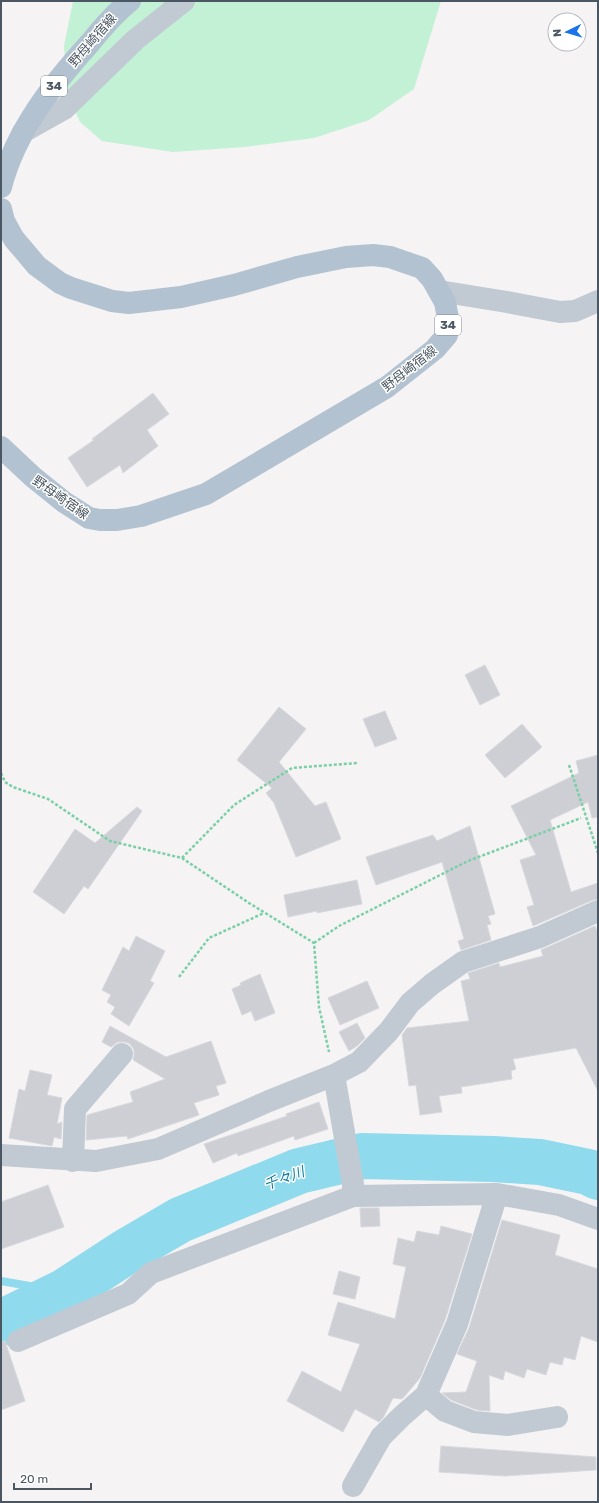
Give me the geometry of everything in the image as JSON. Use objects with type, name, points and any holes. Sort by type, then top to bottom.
[{"type":"main road","name":"野母崎宿線","points":[[1,187],[14,149],[23,132],[49,92],[77,56],[118,10],[130,1]]},
{"type":"main road","name":"野母崎宿線","points":[[1,209],[4,221],[14,239],[37,266],[60,283],[112,301],[129,302],[181,297],[234,285],[297,267],[346,257],[373,255],[390,257],[422,268],[432,278],[439,291],[444,302],[449,324],[447,335],[436,349],[387,387],[206,494],[141,516],[117,520],[100,520],[89,518],[64,502],[33,477],[1,447]]},
{"type":"street","points":[[23,132],[64,109],[135,40],[184,1]]},
{"type":"street","points":[[439,291],[560,312],[576,311],[598,300]]},
{"type":"street","points":[[1,1155],[96,1162],[158,1149],[276,1098],[334,1075],[359,1062],[389,1031],[410,1002],[432,984],[464,962],[540,937],[598,911]]},
{"type":"street","points":[[73,1161],[75,1109],[122,1054]]},
{"type":"street","points":[[334,1075],[353,1190]]},
{"type":"street","points":[[18,1341],[128,1294],[150,1273],[353,1190],[497,1194],[559,1205],[598,1219]]},
{"type":"street","points":[[353,1486],[381,1437],[426,1395],[457,1324],[497,1194]]},
{"type":"street","points":[[426,1395],[445,1411],[474,1422],[508,1425],[557,1417]]},
{"type":"path","points":[[182,858],[234,805],[292,768],[357,763]]},
{"type":"path","points":[[569,766],[598,853]]},
{"type":"path","points":[[1,774],[5,782],[13,787],[48,799],[110,841],[182,858],[314,943]]},
{"type":"path","points":[[314,943],[339,926],[468,861],[581,818]]},
{"type":"path","points":[[179,976],[209,938],[264,912]]},
{"type":"path","points":[[314,943],[319,1006],[334,1075]]},
{"type":"green space","points":[[73,1],[441,1],[414,89],[369,120],[314,138],[244,147],[173,152],[102,141],[80,122],[68,96],[64,46]]},
{"type":"building","points":[[153,393],[169,414],[147,430],[158,446],[123,473],[120,465],[87,487],[68,458],[94,440],[92,439]]},
{"type":"building","points":[[485,665],[500,695],[480,705],[465,675]]},
{"type":"building","points":[[279,707],[306,729],[279,762],[315,806],[326,802],[341,839],[296,857],[274,803],[266,793],[272,788],[237,760]]},
{"type":"building","points":[[385,711],[397,739],[375,747],[363,719]]},
{"type":"building","points":[[522,724],[542,747],[505,778],[485,755]]},
{"type":"building","points":[[598,755],[598,817],[592,818],[588,802],[550,820],[571,892],[598,883],[598,899],[533,926],[527,907],[534,905],[520,860],[536,855],[511,806],[579,773],[576,761]]},
{"type":"building","points":[[137,807],[142,811],[88,889],[84,886],[64,914],[33,892],[75,829],[95,843]]},
{"type":"building","points":[[470,826],[495,914],[488,916],[491,924],[487,925],[491,940],[461,950],[458,941],[464,939],[442,862],[376,885],[366,857],[433,835],[437,841]]},
{"type":"building","points":[[357,880],[362,904],[288,917],[284,895]]},
{"type":"building","points":[[595,926],[598,933],[598,1091],[576,1048],[513,1059],[516,1069],[511,1071],[512,1079],[461,1087],[462,1093],[439,1096],[442,1112],[420,1115],[416,1085],[409,1086],[402,1035],[407,1028],[469,1021],[461,981],[470,979],[468,973],[499,963],[500,967],[543,956],[541,950]]},
{"type":"building","points":[[136,936],[165,951],[150,981],[154,983],[129,1026],[111,1014],[115,1007],[107,1002],[111,995],[102,990],[123,947],[129,951]]},
{"type":"building","points":[[260,974],[275,1013],[255,1021],[251,1011],[242,1015],[232,989],[241,985],[240,983]]},
{"type":"building","points":[[367,981],[379,1008],[340,1025],[328,998]]},
{"type":"building","points":[[357,1023],[365,1038],[349,1051],[339,1032]]},
{"type":"building","points":[[110,1026],[166,1057],[211,1041],[226,1083],[216,1086],[219,1095],[194,1103],[199,1115],[128,1139],[127,1136],[86,1140],[87,1115],[133,1102],[130,1092],[165,1079],[133,1060],[134,1050],[130,1044],[118,1042],[111,1047],[102,1042]]},
{"type":"building","points":[[30,1070],[52,1075],[47,1095],[62,1098],[57,1124],[62,1122],[61,1139],[54,1137],[52,1146],[9,1138],[19,1089],[25,1091]]},
{"type":"building","points":[[319,1102],[328,1129],[295,1140],[294,1136],[238,1156],[237,1153],[213,1163],[204,1144],[287,1116],[286,1114]]},
{"type":"building","points":[[48,1185],[64,1227],[1,1249],[1,1202]]},
{"type":"building","points":[[360,1208],[379,1208],[380,1226],[361,1227]]},
{"type":"building","points":[[502,1220],[560,1235],[555,1255],[598,1269],[598,1342],[581,1336],[575,1360],[564,1357],[562,1365],[550,1362],[546,1375],[527,1369],[524,1378],[505,1371],[503,1380],[489,1375],[490,1411],[477,1410],[451,1400],[442,1393],[466,1392],[477,1361],[457,1354],[469,1328]]},
{"type":"building","points":[[441,1226],[472,1234],[445,1320],[420,1378],[404,1397],[402,1399],[393,1398],[383,1418],[379,1422],[355,1409],[343,1432],[287,1401],[302,1371],[341,1392],[360,1344],[328,1335],[338,1302],[395,1319],[406,1267],[393,1264],[398,1238],[414,1242],[417,1231],[439,1235]]},
{"type":"building","points":[[339,1271],[360,1277],[355,1299],[333,1294]]},
{"type":"building","points":[[5,1341],[25,1401],[1,1410],[1,1342]]},
{"type":"building","points":[[441,1446],[596,1457],[596,1470],[505,1476],[439,1472]]},
{"type":"waterway","name":"千々川","points":[[1,1323],[64,1292],[127,1251],[180,1220],[299,1171],[362,1156],[493,1159],[540,1162],[588,1172],[598,1177]]},
{"type":"waterway","points":[[1,1281],[64,1292]]}]
